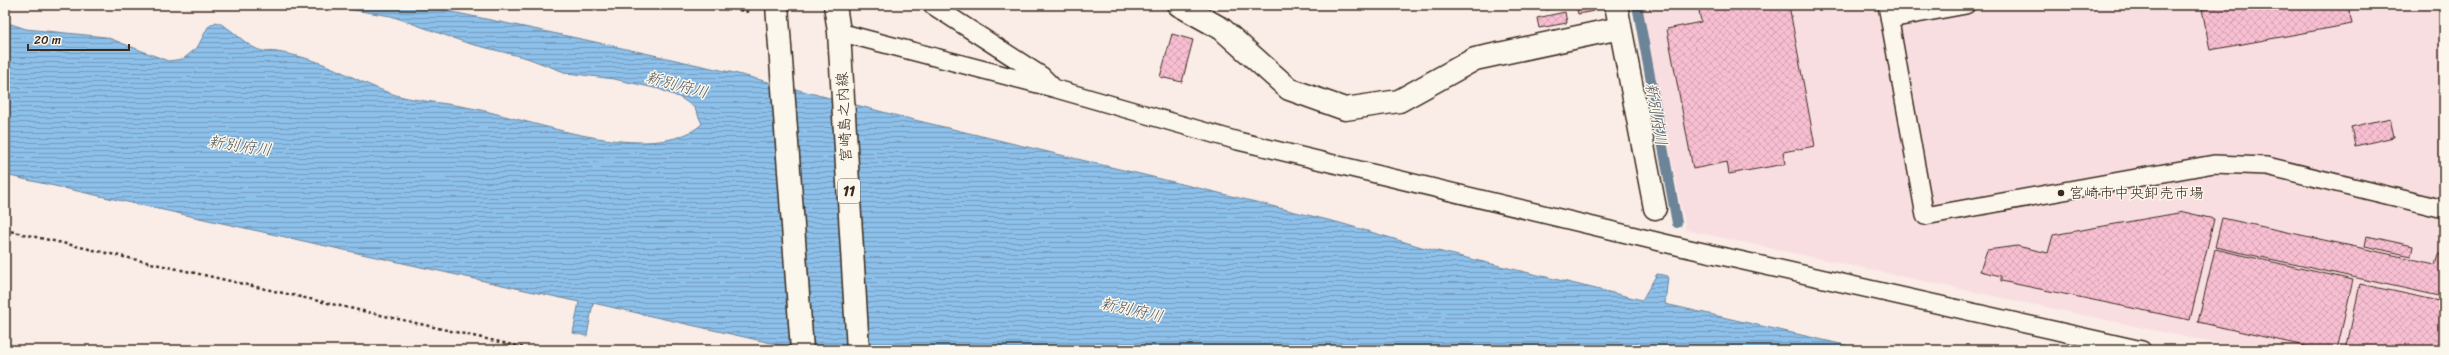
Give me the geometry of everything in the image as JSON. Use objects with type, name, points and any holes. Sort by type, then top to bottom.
[{"type":"main road","points":[[778,5],[802,350]]},
{"type":"main road","name":"宮崎島之内線","points":[[835,5],[839,32],[858,350]]},
{"type":"main road","points":[[1179,5],[1222,29],[1289,88],[1345,109],[1399,101],[1475,59],[1620,28]]},
{"type":"main road","points":[[1616,5],[1655,208]]},
{"type":"lane","points":[[932,5],[1042,76],[1054,88]]},
{"type":"lane","points":[[1966,5],[1888,12],[1925,216],[2214,164],[2267,166],[2444,209]]},
{"type":"lane","points":[[839,32],[1054,88],[1238,141],[1689,249],[2142,350]]},
{"type":"path","points":[[5,230],[535,350]]},
{"type":"path","points":[[5,341],[14,350]]},
{"type":"shaded area","name":"宮崎市中央卸売市場","points":[[1640,5],[1698,5],[1701,22],[1667,29],[1693,169],[1727,162],[1730,174],[1785,164],[1783,152],[1815,146],[1789,5],[2223,5],[2203,9],[2210,49],[2352,24],[2348,5],[2444,5],[2444,255],[2438,254],[2435,264],[2222,218],[2216,247],[2444,297],[2444,302],[2360,284],[2346,350],[2337,350],[2353,280],[2215,249],[2198,322],[2322,350],[2246,350],[1686,230]],"holes":[[[2390,118],[2394,137],[2355,146],[2351,127]],[[2214,219],[2189,320],[2001,281],[2001,276],[1981,271],[1987,250],[2017,246],[2048,253],[2053,235]],[[2367,236],[2413,246],[2411,256],[2365,246]]]},
{"type":"water","points":[[322,5],[419,5],[734,73],[898,116],[1340,223],[1425,248],[1642,300],[1657,274],[1668,276],[1665,304],[1867,350],[802,350],[593,303],[587,336],[573,333],[579,302],[5,175],[5,22],[26,29],[106,37],[168,61],[183,59],[197,48],[208,27],[216,22],[228,28],[248,44],[259,50],[287,54],[315,61],[388,93],[417,100],[471,108],[590,137],[622,141],[653,142],[680,136],[702,124],[695,108],[681,98],[659,89],[614,79],[567,73],[527,58],[467,43],[391,16]]},
{"type":"building","points":[[1545,5],[1569,5],[1546,10]]},
{"type":"building","points":[[1576,5],[1593,5],[1594,11],[1578,14]]},
{"type":"building","points":[[1698,5],[1789,5],[1815,146],[1783,152],[1785,164],[1729,174],[1727,162],[1693,169],[1667,29],[1701,22]]},
{"type":"building","points":[[2223,5],[2348,5],[2352,24],[2210,50],[2202,9]]},
{"type":"building","points":[[1565,12],[1567,23],[1539,28],[1537,18]]},
{"type":"building","points":[[1172,34],[1193,40],[1182,82],[1160,77]]},
{"type":"building","points":[[2390,118],[2394,137],[2355,146],[2351,127]]},
{"type":"building","points":[[2184,212],[2214,219],[2190,320],[2001,281],[2001,276],[1980,271],[1987,250],[2017,246],[2048,253],[2053,235]]},
{"type":"building","points":[[2222,218],[2435,264],[2438,254],[2444,255],[2444,297],[2215,247]]},
{"type":"building","points":[[2367,236],[2413,246],[2411,256],[2365,246]]},
{"type":"building","points":[[2215,249],[2353,280],[2337,350],[2322,350],[2198,322]]},
{"type":"building","points":[[2360,284],[2444,302],[2444,350],[2346,350]]},
{"type":"waterway","name":"新別府川","points":[[1637,5],[1677,223]]},
{"type":"place","name":"宮崎市中央卸売市場","points":[[2061,193]]}]
